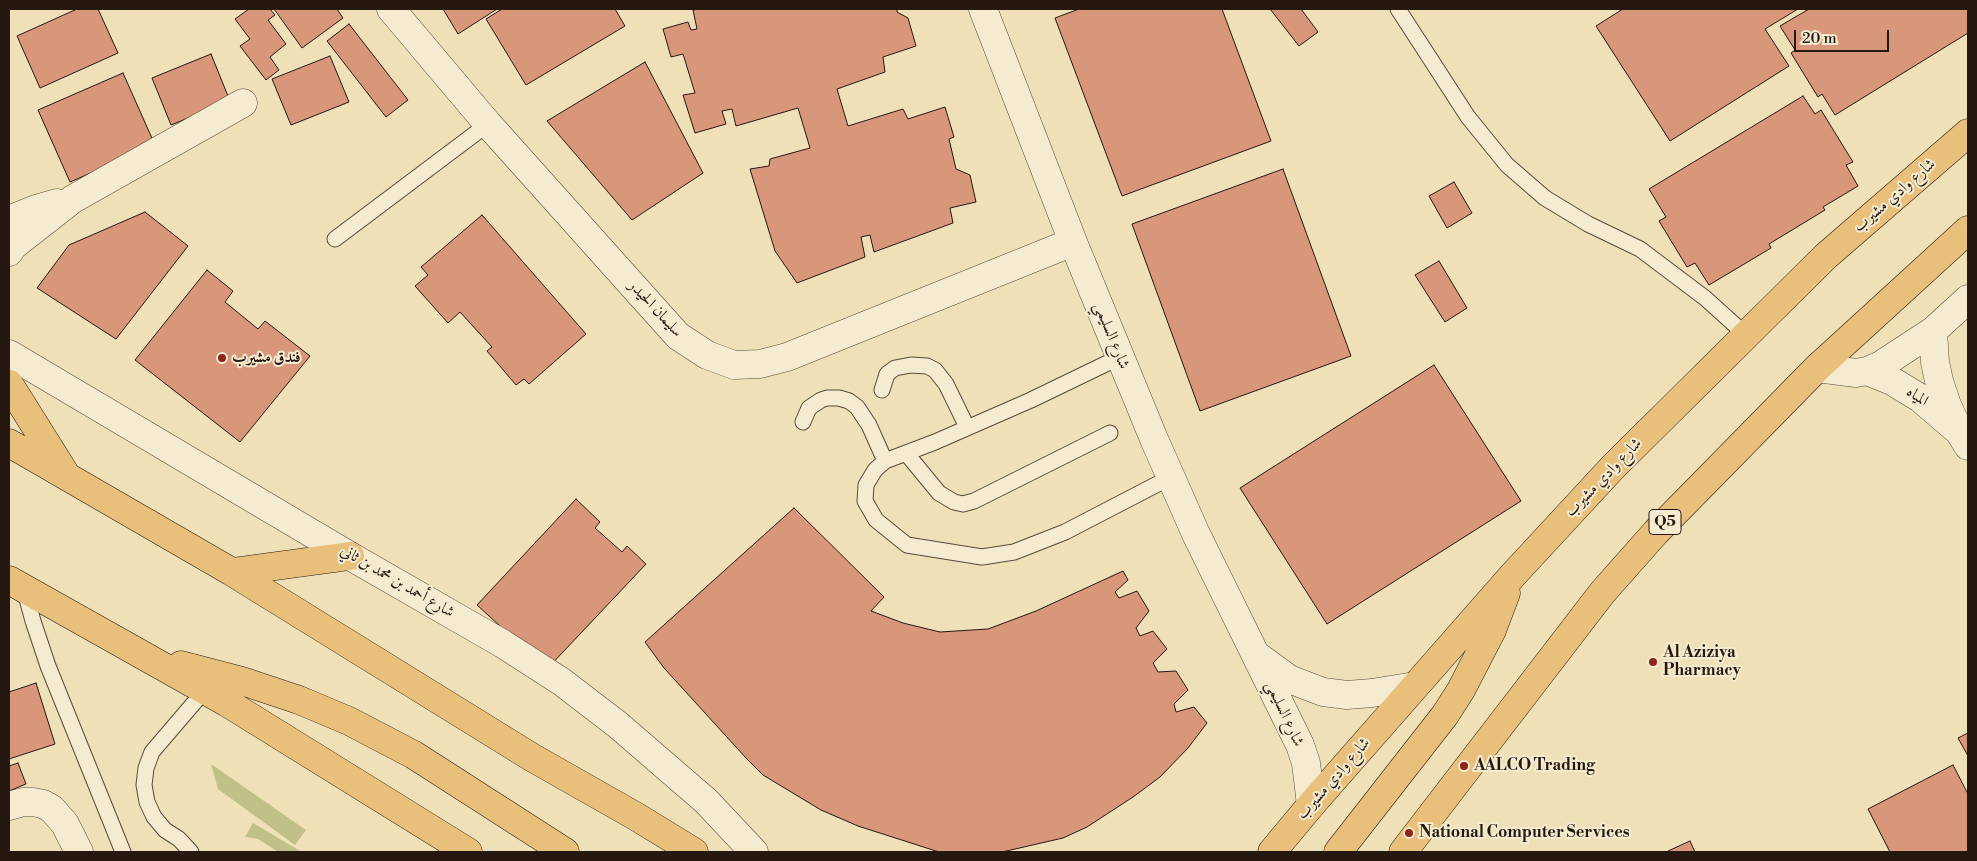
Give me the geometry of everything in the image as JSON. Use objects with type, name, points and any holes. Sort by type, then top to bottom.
[{"type":"main road","name":"شارع وادي مشيرب","points":[[1259,852],[1279,843],[1513,575],[1613,467],[1826,256],[1968,133]]},
{"type":"main road","name":"Q5","points":[[1403,852],[1602,593],[1656,532],[1817,368],[1968,230]]},
{"type":"main road","points":[[9,384],[67,476]]},
{"type":"main road","points":[[9,443],[20,454],[67,476],[232,572],[533,758],[694,852]]},
{"type":"main road","points":[[232,572],[350,556]]},
{"type":"main road","points":[[1338,852],[1451,707],[1492,630],[1513,575]]},
{"type":"main road","points":[[16,584],[205,690],[468,852]]},
{"type":"main road","points":[[145,655],[242,681],[299,700],[349,721],[414,755],[565,852]]},
{"type":"street","name":"سليمان الحيدر","points":[[391,9],[488,124],[678,336],[707,355],[734,364],[760,364],[787,357],[1073,242]]},
{"type":"street","name":"شارع السليمي","points":[[983,9],[1073,242],[1171,477],[1196,534],[1300,745],[1306,763],[1311,805]]},
{"type":"street","points":[[9,252],[13,246],[73,199],[243,103]]},
{"type":"street","points":[[9,220],[36,209],[73,199]]},
{"type":"street","points":[[1817,368],[1856,373],[1867,371],[1885,363],[1933,331],[1968,299]]},
{"type":"street","name":"المياه","points":[[1933,331],[1935,362],[1939,381],[1947,406],[1964,439]]},
{"type":"street","name":"شارع أحمد بن محمد بن ثاني","points":[[9,354],[350,556],[504,644],[562,682],[618,725],[706,801],[754,852]]},
{"type":"street","name":"المياه","points":[[1867,371],[1892,381],[1920,398],[1941,414],[1964,439]]},
{"type":"street","name":"شارع السليمي","points":[[1256,655],[1289,679],[1323,692],[1347,695],[1415,686]]},
{"type":"street","points":[[9,806],[23,802],[33,802],[43,804],[52,809],[65,824],[79,852]]},
{"type":"lane","points":[[1398,9],[1468,117],[1507,165],[1545,198],[1588,224],[1640,249],[1705,298],[1746,335]]},
{"type":"lane","points":[[335,239],[488,124]]},
{"type":"lane","points":[[1120,357],[967,427],[884,461],[875,470],[866,485],[865,501],[876,520],[907,545],[982,557],[1014,552],[1065,532],[1171,477]]},
{"type":"lane","points":[[882,390],[887,374],[895,368],[910,364],[926,366],[935,370],[946,384],[967,427]]},
{"type":"lane","points":[[803,422],[809,408],[821,400],[839,398],[849,401],[857,407],[869,425],[884,461]]},
{"type":"lane","points":[[906,453],[939,493],[954,502],[963,504],[974,501],[1110,433]]},
{"type":"lane","points":[[16,584],[33,621],[48,666],[123,852]]},
{"type":"lane","points":[[190,852],[179,840],[165,830],[154,817],[147,802],[144,785],[146,768],[152,752],[205,690]]},
{"type":"shaded area","points":[[211,764],[306,830],[295,845],[218,789]]},
{"type":"shaded area","points":[[253,823],[302,852],[278,852],[258,839],[245,837]]},
{"type":"building","points":[[77,9],[98,9],[118,53],[40,88],[17,36]]},
{"type":"building","points":[[249,9],[270,9],[275,15],[268,20],[286,44],[270,57],[279,70],[266,80],[240,46],[250,39],[235,19]]},
{"type":"building","points":[[274,9],[337,9],[343,18],[302,48]]},
{"type":"building","points":[[443,9],[497,9],[458,34]]},
{"type":"building","points":[[502,9],[615,9],[625,26],[526,85],[486,19]]},
{"type":"building","points":[[897,9],[897,12],[908,18],[916,46],[883,57],[885,72],[837,89],[848,126],[903,109],[908,119],[945,107],[954,137],[949,139],[956,169],[970,175],[976,202],[950,208],[953,223],[874,252],[870,235],[861,237],[865,257],[797,283],[775,251],[750,169],[769,166],[770,159],[810,148],[798,108],[736,126],[732,109],[722,111],[726,124],[695,133],[683,95],[695,93],[683,54],[671,57],[663,29],[688,22],[691,30],[697,29],[693,10]]},
{"type":"building","points":[[1079,9],[1222,9],[1271,141],[1122,196],[1055,18]]},
{"type":"building","points":[[1270,9],[1301,9],[1318,32],[1299,46]]},
{"type":"building","points":[[1623,9],[1798,9],[1765,29],[1789,66],[1670,141],[1596,26]]},
{"type":"building","points":[[1809,9],[1968,9],[1968,33],[1835,115],[1822,94],[1818,97],[1791,53],[1795,50],[1780,26]]},
{"type":"building","points":[[349,24],[408,100],[386,117],[327,41]]},
{"type":"building","points":[[211,54],[230,101],[171,125],[152,78]]},
{"type":"building","points":[[330,56],[349,102],[291,125],[272,79]]},
{"type":"building","points":[[645,62],[703,173],[632,220],[547,121]]},
{"type":"building","points":[[123,73],[155,145],[70,182],[38,110]]},
{"type":"building","points":[[1803,96],[1815,114],[1821,110],[1853,162],[1846,165],[1858,186],[1823,207],[1825,210],[1769,244],[1771,248],[1709,285],[1695,263],[1687,267],[1659,221],[1666,217],[1649,189]]},
{"type":"building","points":[[1283,169],[1351,356],[1200,411],[1132,224]]},
{"type":"building","points":[[1454,182],[1472,213],[1447,228],[1429,196]]},
{"type":"building","points":[[145,212],[188,246],[116,339],[37,288],[69,245]]},
{"type":"building","points":[[482,215],[586,334],[529,384],[524,379],[516,385],[487,351],[492,347],[460,312],[448,323],[415,286],[428,275],[421,267]]},
{"type":"building","points":[[1439,261],[1467,308],[1445,322],[1415,275]]},
{"type":"building","name":"فندق مشيرب","points":[[207,270],[233,291],[225,302],[258,329],[265,321],[310,356],[240,442],[135,360]]},
{"type":"building","points":[[1434,365],[1521,501],[1327,624],[1240,488]]},
{"type":"building","points":[[576,499],[600,522],[595,528],[622,552],[627,546],[646,564],[547,669],[477,605]]},
{"type":"building","points":[[794,508],[884,597],[871,611],[903,623],[940,632],[988,629],[1036,611],[1123,571],[1128,580],[1115,592],[1119,598],[1137,591],[1149,611],[1136,628],[1140,636],[1153,631],[1167,649],[1153,663],[1158,672],[1176,671],[1188,690],[1174,704],[1176,712],[1194,707],[1207,723],[1188,748],[1160,777],[1087,827],[1063,838],[1002,852],[939,852],[858,826],[821,810],[763,775],[664,668],[645,642]]},
{"type":"building","points":[[36,683],[55,744],[9,759],[9,692]]},
{"type":"building","points":[[1968,733],[1968,756],[1958,738]]},
{"type":"building","points":[[18,763],[26,784],[9,791],[9,766]]},
{"type":"building","points":[[1953,765],[1968,794],[1968,852],[1890,852],[1868,809]]},
{"type":"building","points":[[1690,841],[1695,852],[1668,852],[1668,851]]},
{"type":"place","name":"فندق مشيرب","points":[[222,358]]},
{"type":"place","name":"Al Aziziya Pharmacy","points":[[1653,662]]},
{"type":"place","name":"AALCO Trading","points":[[1464,766]]},
{"type":"place","name":"National Computer Services","points":[[1409,833]]}]
